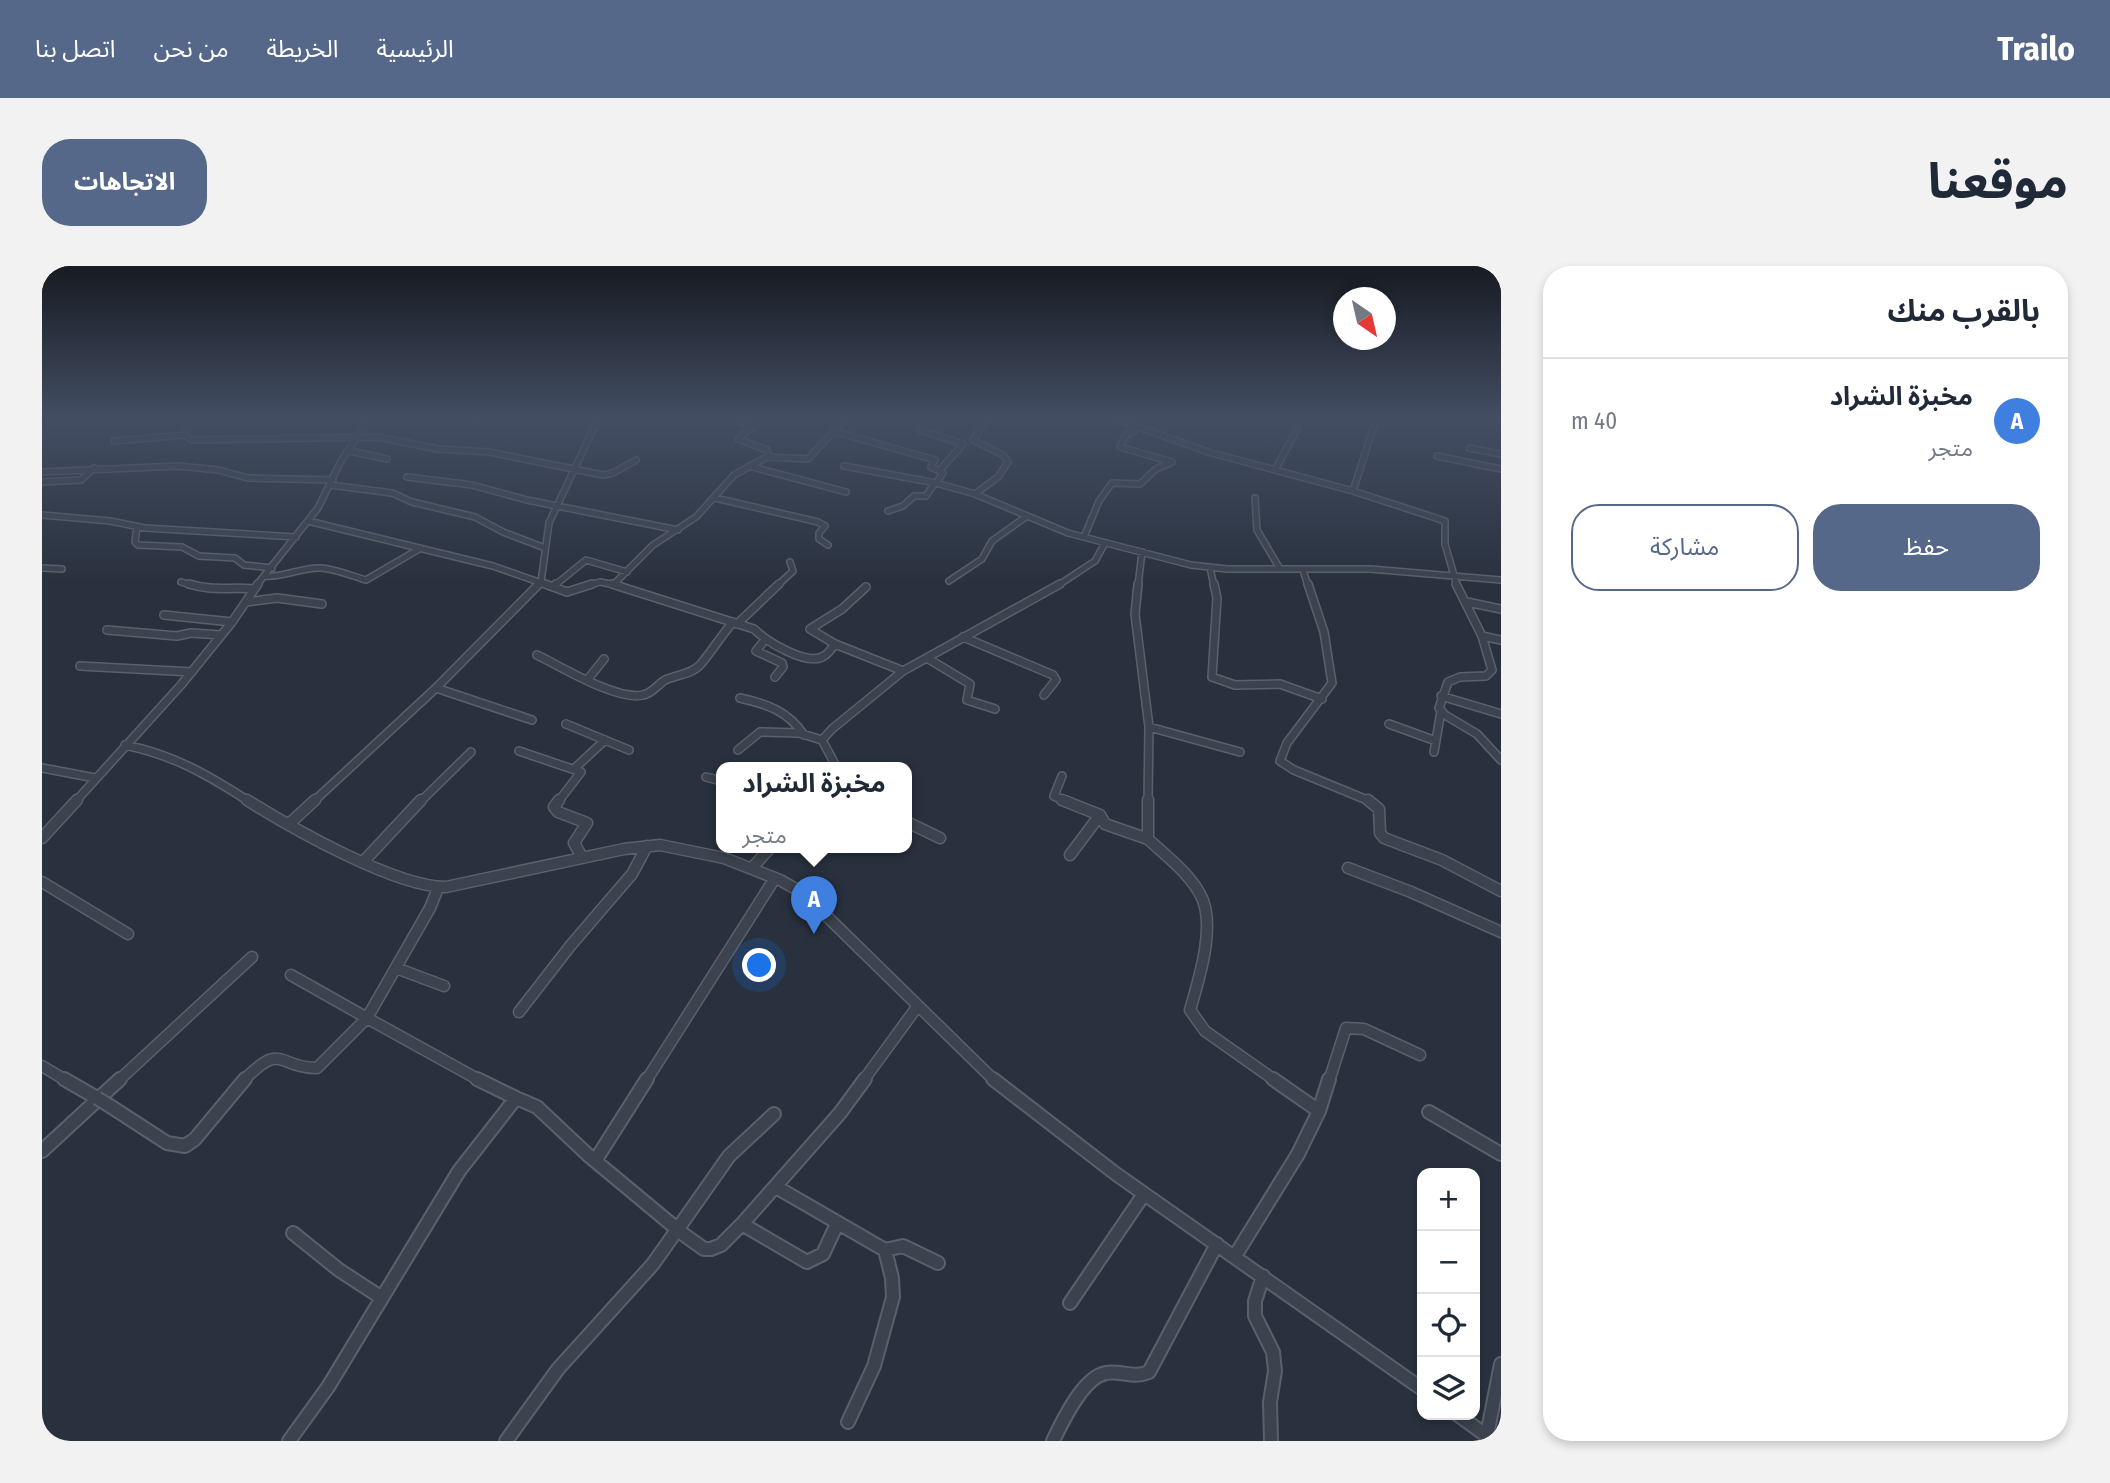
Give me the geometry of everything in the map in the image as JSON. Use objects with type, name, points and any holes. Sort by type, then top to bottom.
[{"type":"street","points":[[42,482],[81,480],[88,474]]},
{"type":"street","points":[[232,474],[248,478],[331,482],[392,493],[412,502],[475,517],[503,532],[545,548]]},
{"type":"street","points":[[42,838],[191,672],[232,622],[254,589],[308,521],[335,474]]},
{"type":"street","points":[[289,824],[436,688],[541,582],[549,523],[571,474]]},
{"type":"street","points":[[614,584],[653,545],[696,517],[715,498],[727,480],[737,474]]},
{"type":"street","points":[[778,474],[846,492]]},
{"type":"street","points":[[886,474],[975,494],[1084,537],[1210,568],[1370,569],[1501,580]]},
{"type":"street","points":[[888,511],[903,506],[914,496],[928,495],[942,474]]},
{"type":"street","points":[[975,494],[1000,474]]},
{"type":"street","points":[[1084,537],[1099,501],[1112,483],[1140,484],[1151,474]]},
{"type":"street","points":[[1289,474],[1445,521],[1445,544],[1452,576],[1482,636],[1490,657],[1491,673],[1486,676],[1453,677],[1446,684],[1441,696],[1434,752]]},
{"type":"street","points":[[1353,491],[1358,474]]},
{"type":"street","points":[[407,477],[472,485],[556,506],[678,530]]},
{"type":"street","points":[[715,498],[821,523],[825,526],[819,533],[819,539],[828,545]]},
{"type":"street","points":[[1255,498],[1257,530],[1280,569]]},
{"type":"street","points":[[42,515],[110,521],[137,527],[296,537]]},
{"type":"street","points":[[949,581],[982,559],[992,541],[1027,516]]},
{"type":"street","points":[[308,521],[493,566],[567,592],[593,583],[614,584],[754,629],[764,640],[816,660],[835,644]]},
{"type":"street","points":[[137,527],[135,542],[138,545],[182,547],[199,556],[235,558],[244,565],[272,568]]},
{"type":"street","points":[[822,740],[903,671],[1069,580],[1095,561],[1105,543]]},
{"type":"street","points":[[265,576],[274,578],[290,571],[323,568],[366,580],[419,549]]},
{"type":"street","points":[[1142,552],[1135,614],[1149,727],[1148,839]]},
{"type":"street","points":[[553,587],[586,560],[627,572]]},
{"type":"street","points":[[537,654],[628,695],[647,695],[664,681],[698,668],[715,642],[793,571],[790,562]]},
{"type":"street","points":[[42,568],[62,569]]},
{"type":"street","points":[[1210,568],[1217,598],[1212,677],[1235,685],[1280,684],[1322,699]]},
{"type":"street","points":[[1303,570],[1324,632],[1332,683],[1287,743],[1280,758],[1282,764],[1377,806],[1380,833],[1384,838],[1442,860],[1501,891]]},
{"type":"street","points":[[181,582],[209,590],[228,587],[254,589]]},
{"type":"street","points":[[866,587],[842,609],[810,629],[835,644],[903,671]]},
{"type":"street","points":[[246,602],[277,598],[322,604]]},
{"type":"street","points":[[1466,603],[1501,609]]},
{"type":"street","points":[[164,615],[232,622]]},
{"type":"street","points":[[107,630],[177,636],[191,633],[221,635]]},
{"type":"street","points":[[1482,636],[1501,640]]},
{"type":"street","points":[[963,637],[1053,675],[1056,680],[1044,695]]},
{"type":"street","points":[[764,640],[756,651],[782,663],[783,667],[775,677]]},
{"type":"street","points":[[927,658],[970,684],[967,700],[995,709]]},
{"type":"street","points":[[588,679],[604,659]]},
{"type":"street","points":[[80,666],[191,672]]},
{"type":"street","points":[[436,688],[532,720]]},
{"type":"street","points":[[1441,696],[1501,714]]},
{"type":"street","points":[[740,698],[782,710],[800,727],[804,735]]},
{"type":"street","points":[[1441,711],[1477,734],[1501,760]]},
{"type":"street","points":[[566,724],[629,750]]},
{"type":"street","points":[[1389,724],[1436,741]]},
{"type":"street","points":[[1149,727],[1240,752]]},
{"type":"street","points":[[738,750],[754,734],[794,732],[822,740],[834,762]]},
{"type":"street","points":[[575,768],[606,740]]},
{"type":"street","points":[[125,745],[150,750],[195,767],[289,824],[363,862],[434,887],[581,855],[647,846],[687,849],[752,868],[775,878],[803,893],[824,911],[917,1007],[1014,1097],[1144,1194],[1417,1385]]},
{"type":"street","points":[[519,751],[575,768],[581,774],[554,807],[558,812],[587,823],[574,843],[581,855]]},
{"type":"street","points":[[363,862],[439,781],[471,752]]},
{"type":"street","points":[[42,768],[95,778]]},
{"type":"street","points":[[1062,776],[1055,797],[1100,815],[1105,824],[1148,839],[1184,874],[1206,905],[1202,969],[1190,1006],[1195,1020],[1253,1066],[1319,1111]]},
{"type":"street","points":[[706,777],[716,780]]},
{"type":"street","points":[[1070,855],[1100,815]]},
{"type":"street","points":[[912,824],[940,838]]},
{"type":"street","points":[[519,1012],[571,944],[632,874],[647,846]]},
{"type":"street","points":[[752,868],[766,853]]},
{"type":"street","points":[[1348,868],[1411,892],[1501,932]]},
{"type":"street","points":[[595,1161],[626,1116],[695,1002],[737,942],[775,878]]},
{"type":"street","points":[[42,882],[128,934]]},
{"type":"street","points":[[42,1066],[167,1143],[185,1146],[206,1127],[260,1063],[281,1058],[305,1067],[317,1068],[367,1018],[396,968],[434,887]]},
{"type":"street","points":[[42,1151],[252,957]]},
{"type":"street","points":[[396,968],[444,986]]},
{"type":"street","points":[[291,975],[428,1049],[478,1080],[537,1107],[595,1161],[704,1249],[721,1245],[841,1114],[917,1007]]},
{"type":"street","points":[[1235,1256],[1287,1172],[1319,1111],[1346,1028],[1364,1029],[1420,1055]]},
{"type":"street","points":[[289,1441],[328,1387],[415,1238],[459,1171],[516,1098]]},
{"type":"street","points":[[1429,1112],[1501,1154]]},
{"type":"street","points":[[506,1441],[558,1369],[653,1264],[729,1156],[774,1114]]},
{"type":"street","points":[[776,1187],[886,1250],[893,1297],[874,1366],[848,1422]]},
{"type":"street","points":[[1070,1303],[1144,1194]]},
{"type":"street","points":[[742,1224],[807,1262],[814,1262],[822,1257],[837,1224]]},
{"type":"street","points":[[293,1233],[338,1270],[382,1298]]},
{"type":"street","points":[[1053,1441],[1077,1399],[1095,1377],[1113,1373],[1129,1377],[1149,1372],[1217,1244]]},
{"type":"street","points":[[886,1250],[895,1246],[903,1247],[938,1264]]},
{"type":"street","points":[[1263,1276],[1255,1301],[1255,1316],[1273,1352],[1275,1371],[1270,1402],[1271,1441]]},
{"type":"street","points":[[1465,1420],[1491,1438],[1501,1363]]},
{"type":"place","name":"مخبزة الشراد","points":[[814,934]]}]
